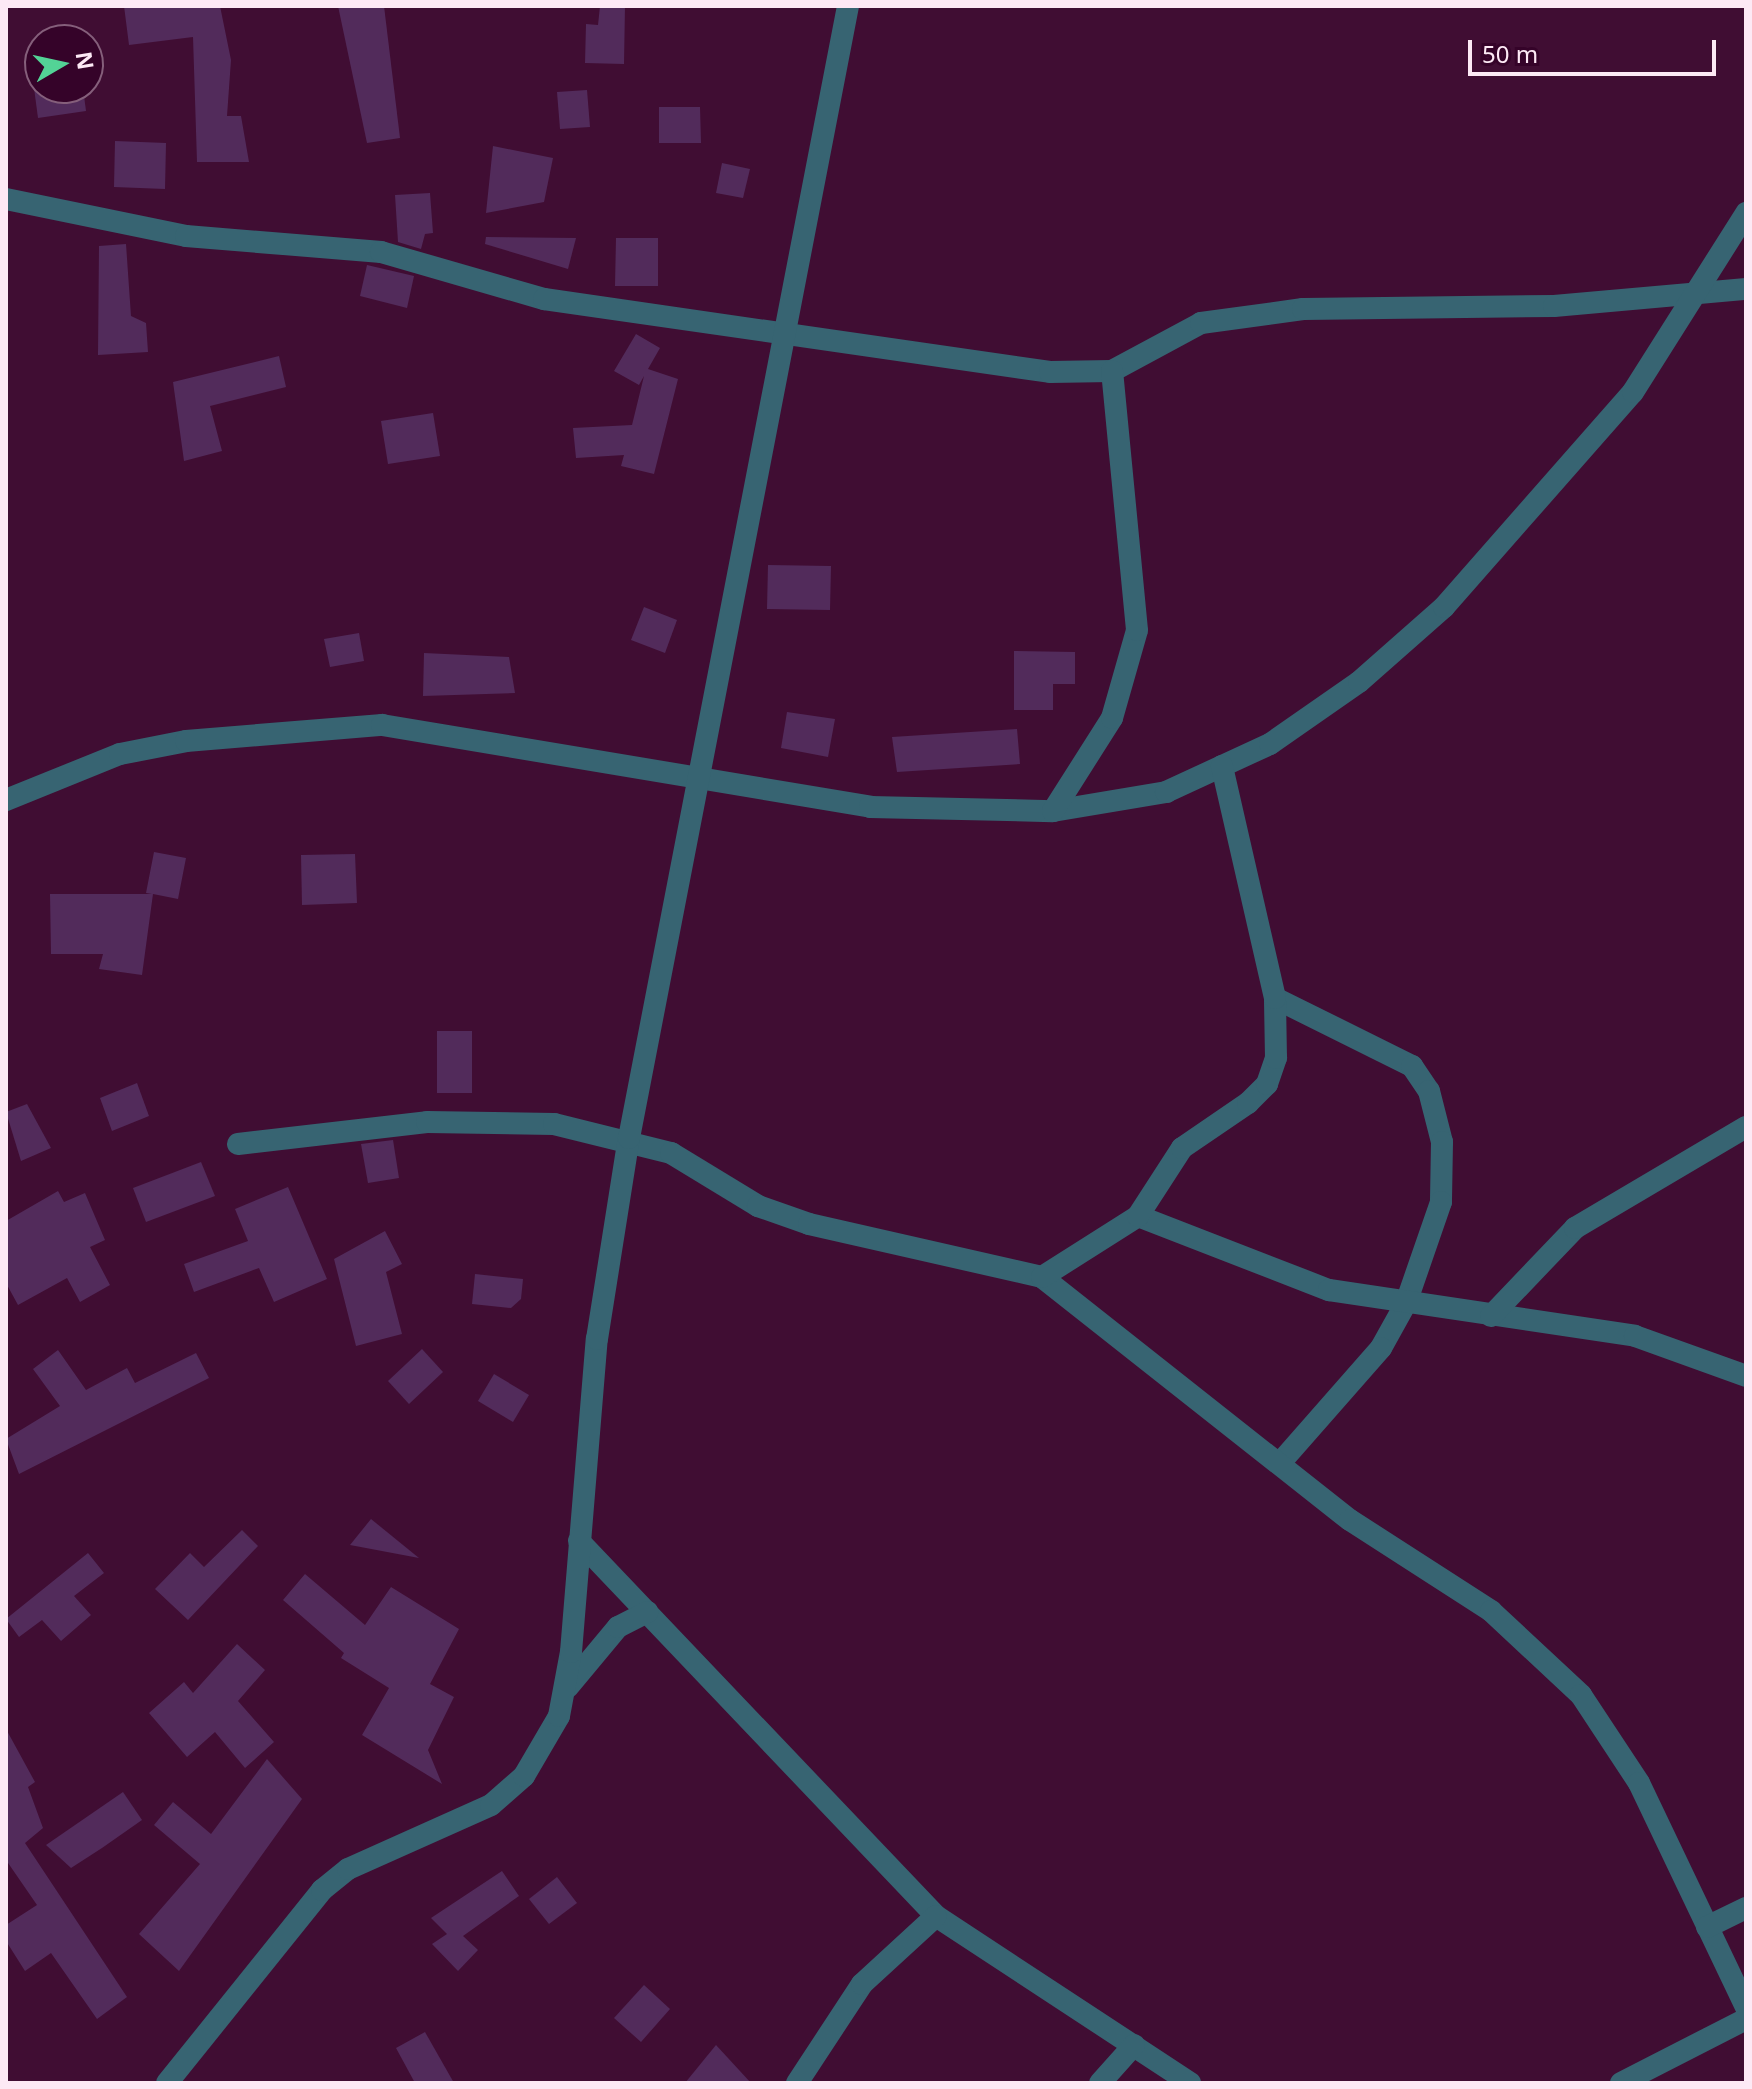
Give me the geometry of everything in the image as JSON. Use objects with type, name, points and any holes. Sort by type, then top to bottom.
[{"type":"street","points":[[167,2083],[322,1890],[348,1869],[491,1805],[524,1776],[551,1736],[568,1687],[597,1339],[629,1138],[694,778],[848,6]]},
{"type":"street","points":[[6,199],[186,236],[381,252],[544,299],[785,331],[1050,372],[1112,371],[1201,323],[1303,309],[1554,306],[1746,289]]},
{"type":"street","points":[[6,800],[120,754],[325,726],[382,725],[870,807],[1053,811],[1166,792],[1270,744],[1359,682],[1444,607],[1633,392],[1746,213]]},
{"type":"street","points":[[1053,811],[1112,718],[1137,630],[1112,371]]},
{"type":"street","points":[[1042,1277],[1138,1216],[1182,1148],[1267,1084],[1279,1032],[1275,998],[1222,766]]},
{"type":"street","points":[[1275,998],[1397,1056],[1429,1091],[1442,1142],[1441,1202],[1406,1303],[1381,1348],[1279,1464]]},
{"type":"street","points":[[238,1144],[495,1120],[629,1138],[758,1206],[809,1224],[1042,1277],[1174,1374],[1279,1464],[1491,1611],[1581,1695],[1639,1783],[1746,2007]]},
{"type":"street","points":[[1491,1316],[1575,1228],[1746,1127]]},
{"type":"street","points":[[1138,1216],[1329,1290],[1635,1336],[1746,1376]]},
{"type":"street","points":[[579,1541],[936,1916],[1190,2083]]},
{"type":"street","points":[[568,1687],[618,1627],[647,1612]]},
{"type":"street","points":[[1707,1927],[1746,1908]]},
{"type":"street","points":[[797,2083],[862,1984],[936,1916]]},
{"type":"street","points":[[1621,2083],[1746,2019]]},
{"type":"street","points":[[1100,2083],[1134,2045]]},
{"type":"building","points":[[124,6],[220,6],[231,60],[227,116],[241,116],[249,162],[197,162],[193,37],[129,45]]},
{"type":"building","points":[[338,6],[384,6],[400,138],[367,143]]},
{"type":"building","points":[[600,6],[625,6],[624,64],[585,63],[586,24],[598,25]]},
{"type":"building","points":[[587,90],[590,127],[560,129],[557,92]]},
{"type":"building","points":[[36,104],[85,104],[86,111],[38,118]]},
{"type":"building","points":[[659,107],[700,107],[701,143],[659,143]]},
{"type":"building","points":[[115,141],[166,143],[165,189],[114,187]]},
{"type":"building","points":[[493,146],[553,158],[544,202],[486,213]]},
{"type":"building","points":[[722,163],[750,169],[743,198],[716,193]]},
{"type":"building","points":[[430,193],[433,233],[425,234],[421,249],[398,242],[395,195]]},
{"type":"building","points":[[486,237],[576,238],[568,269],[485,244]]},
{"type":"building","points":[[616,238],[658,238],[658,286],[615,286]]},
{"type":"building","points":[[126,244],[131,316],[146,323],[148,352],[98,355],[99,246]]},
{"type":"building","points":[[367,265],[414,276],[407,308],[360,296]]},
{"type":"building","points":[[636,334],[660,348],[648,369],[678,379],[654,474],[621,466],[624,455],[576,458],[573,428],[632,425],[644,376],[639,385],[614,371]]},
{"type":"building","points":[[279,356],[286,387],[210,406],[222,451],[184,461],[173,382]]},
{"type":"building","points":[[433,413],[440,456],[388,464],[381,421]]},
{"type":"building","points":[[768,565],[831,566],[830,610],[767,609]]},
{"type":"building","points":[[644,607],[677,620],[665,653],[631,640]]},
{"type":"building","points":[[359,633],[364,661],[330,667],[324,639]]},
{"type":"building","points":[[1014,651],[1075,652],[1075,684],[1053,684],[1053,710],[1014,710]]},
{"type":"building","points":[[424,653],[509,657],[515,693],[423,696]]},
{"type":"building","points":[[787,712],[835,719],[828,757],[781,748]]},
{"type":"building","points":[[1017,729],[1020,764],[897,772],[892,737]]},
{"type":"building","points":[[154,852],[186,858],[178,899],[153,894],[142,975],[99,969],[103,954],[51,954],[50,894],[152,894],[146,893]]},
{"type":"building","points":[[355,854],[357,903],[302,905],[301,855]]},
{"type":"building","points":[[437,1031],[472,1031],[472,1093],[437,1093]]},
{"type":"building","points":[[137,1083],[149,1116],[112,1131],[100,1098]]},
{"type":"building","points":[[27,1104],[51,1148],[21,1161],[6,1112]]},
{"type":"building","points":[[393,1140],[399,1178],[368,1183],[361,1144]]},
{"type":"building","points":[[201,1162],[215,1196],[146,1222],[133,1188]]},
{"type":"building","points":[[288,1187],[327,1279],[274,1302],[259,1268],[194,1292],[184,1264],[248,1241],[235,1209]]},
{"type":"building","points":[[58,1191],[64,1202],[85,1193],[105,1240],[90,1247],[110,1285],[80,1302],[67,1278],[18,1305],[6,1283],[6,1221]]},
{"type":"building","points":[[385,1231],[402,1264],[386,1272],[402,1334],[356,1346],[334,1259]]},
{"type":"building","points":[[475,1274],[523,1279],[521,1299],[511,1308],[472,1304]]},
{"type":"building","points":[[422,1349],[443,1372],[409,1404],[388,1381]]},
{"type":"building","points":[[58,1350],[86,1390],[127,1368],[135,1383],[196,1353],[209,1378],[19,1474],[6,1439],[60,1406],[33,1369]]},
{"type":"building","points":[[494,1374],[529,1395],[513,1422],[478,1401]]},
{"type":"building","points":[[371,1519],[419,1558],[350,1545]]},
{"type":"building","points":[[242,1530],[258,1546],[188,1620],[155,1589],[190,1553],[204,1567]]},
{"type":"building","points":[[88,1553],[104,1573],[74,1596],[91,1615],[61,1641],[42,1620],[19,1637],[6,1619]]},
{"type":"building","points":[[305,1574],[365,1625],[391,1587],[459,1629],[430,1684],[454,1697],[428,1750],[442,1784],[362,1735],[389,1688],[341,1658],[344,1653],[283,1600]]},
{"type":"building","points":[[237,1644],[265,1670],[238,1701],[274,1742],[245,1768],[215,1732],[187,1757],[149,1713],[184,1682],[193,1693]]},
{"type":"building","points":[[6,1729],[35,1782],[28,1787],[43,1828],[25,1843],[127,1997],[97,2019],[51,1953],[25,1971],[6,1941],[6,1925],[37,1905],[6,1860]]},
{"type":"building","points":[[267,1759],[302,1799],[179,1971],[139,1934],[200,1864],[154,1825],[173,1802],[211,1834]]},
{"type":"building","points":[[123,1792],[142,1820],[102,1848],[71,1868],[46,1845]]},
{"type":"building","points":[[502,1871],[519,1896],[463,1936],[478,1950],[458,1971],[432,1944],[447,1934],[431,1918]]},
{"type":"building","points":[[557,1877],[577,1903],[549,1924],[529,1899]]},
{"type":"building","points":[[644,1985],[670,2009],[641,2042],[614,2018]]},
{"type":"building","points":[[425,2032],[454,2083],[415,2083],[396,2048]]},
{"type":"building","points":[[716,2045],[751,2083],[685,2083]]}]
